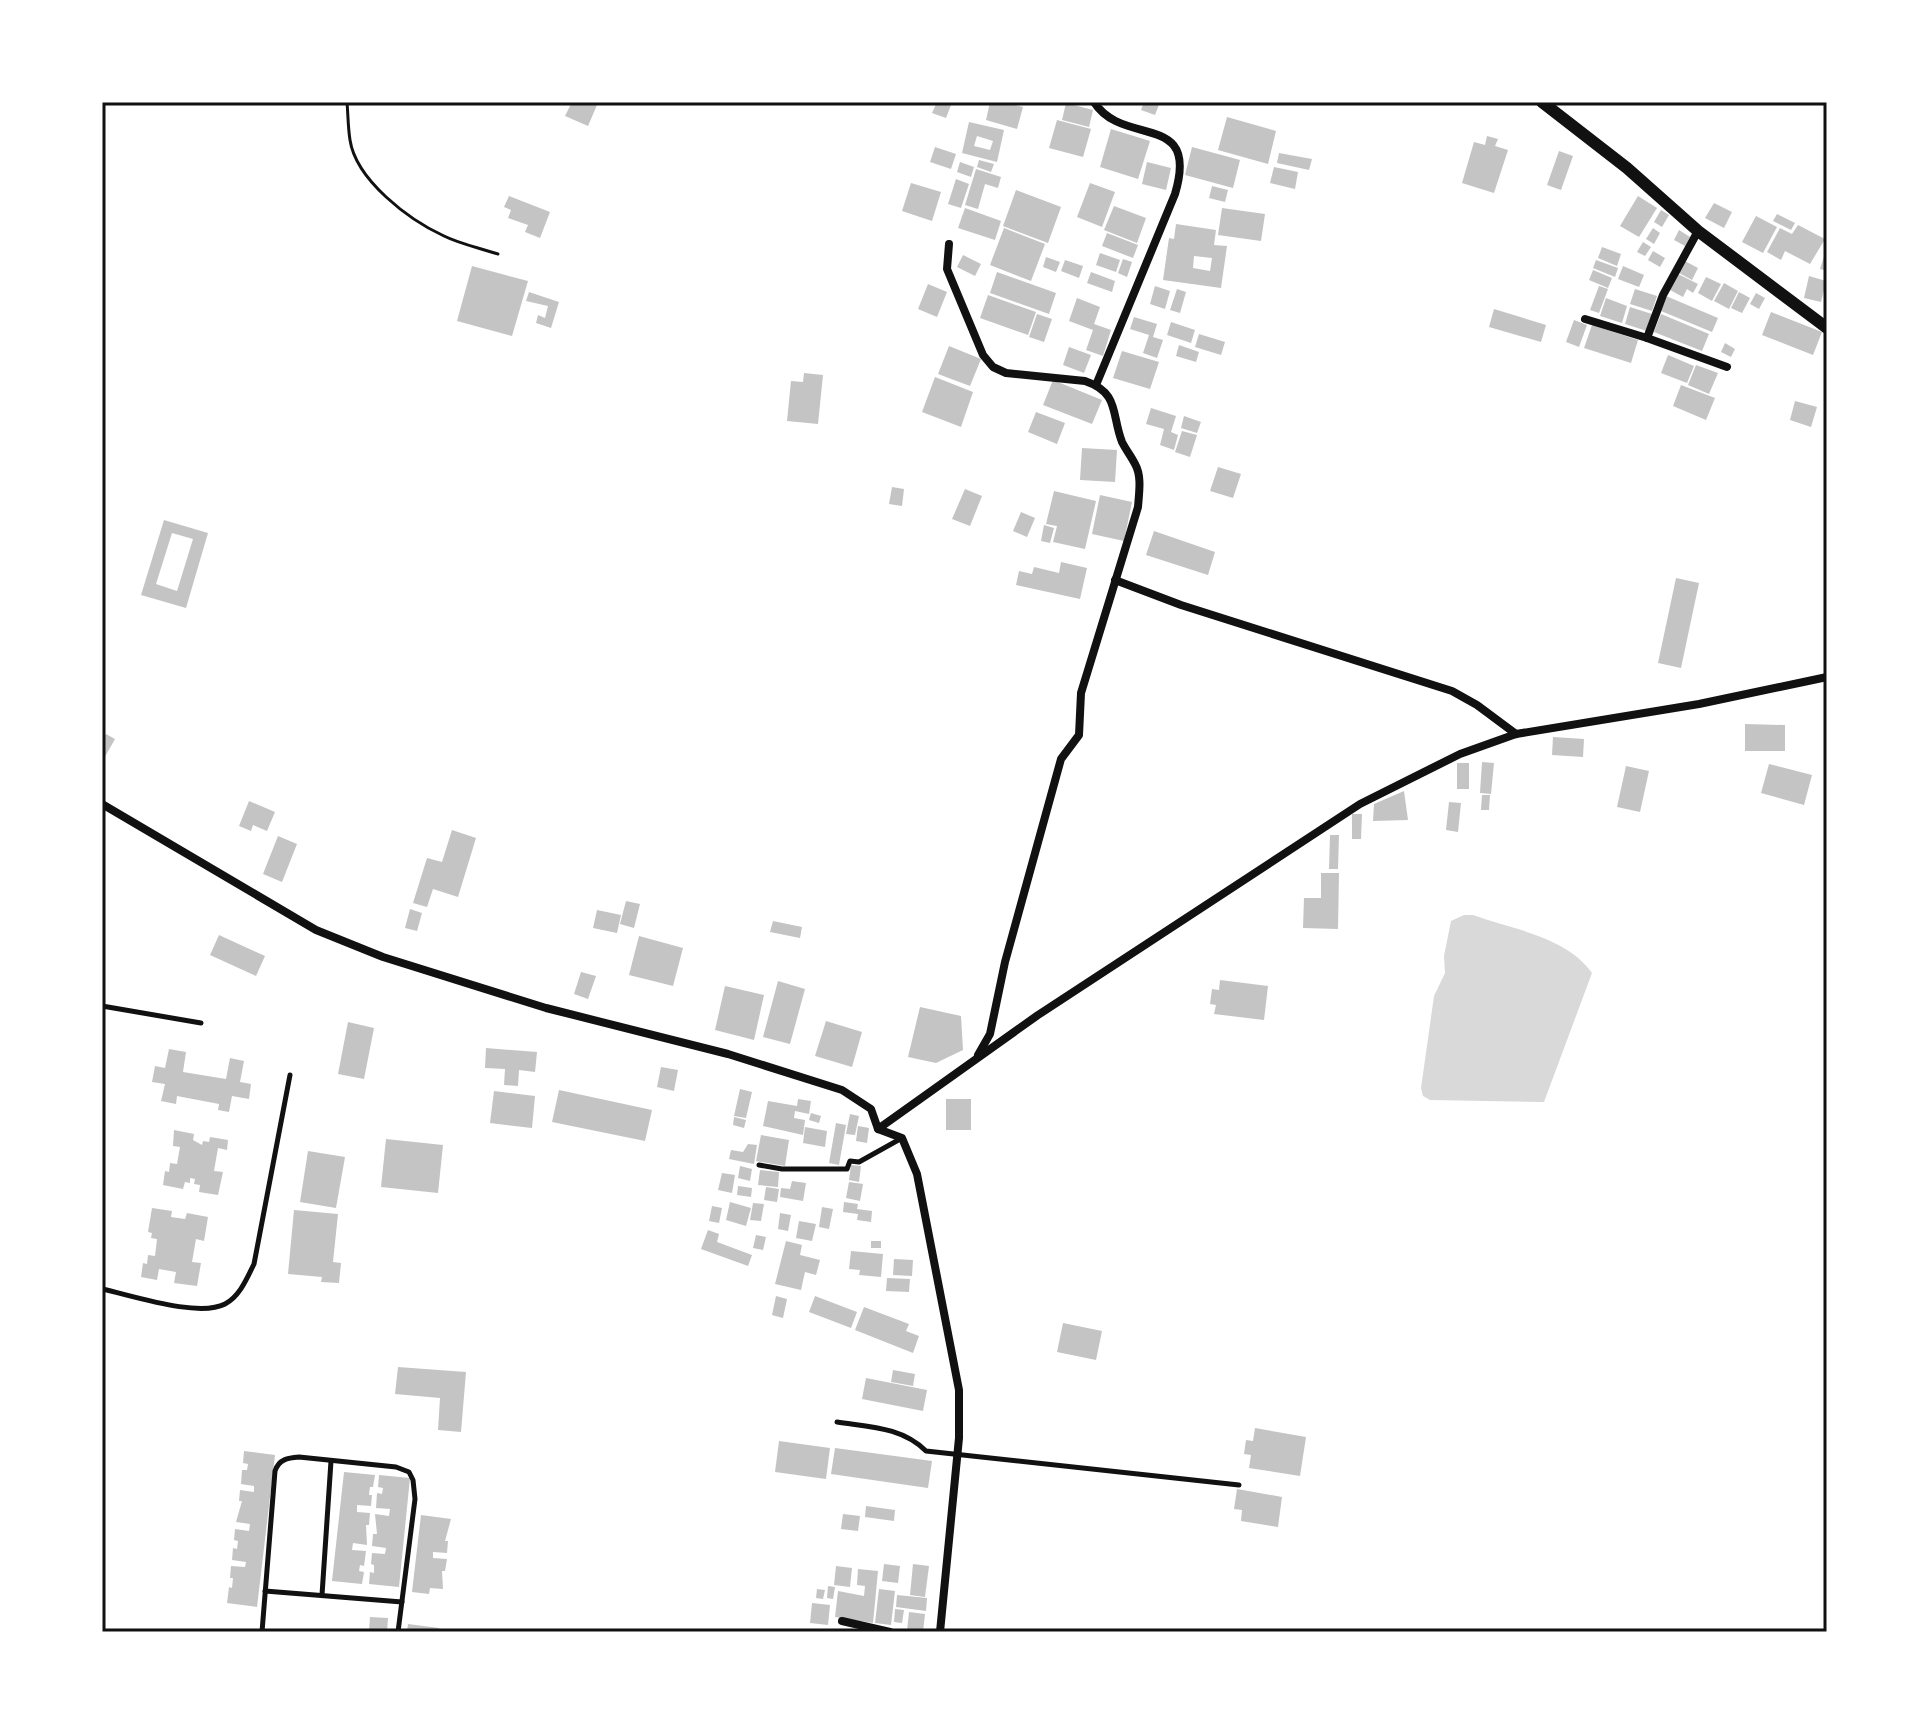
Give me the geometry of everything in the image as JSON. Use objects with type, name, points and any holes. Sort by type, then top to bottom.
[{"type":"street","points":[[1094,102],[1112,118],[1173,142],[1181,164],[1175,194],[1096,385]]},
{"type":"street","points":[[1542,102],[1627,168],[1698,231],[1827,328]]},
{"type":"street","points":[[1647,338],[1663,295],[1698,231]]},
{"type":"street","points":[[949,244],[947,269],[983,355],[993,367],[1006,373],[1085,381],[1096,385],[1111,400],[1122,441],[1137,466],[1139,478],[1138,507],[1081,693],[1079,735],[1061,759],[1005,962],[990,1034],[976,1059]]},
{"type":"street","points":[[1585,319],[1727,367]]},
{"type":"street","points":[[1115,580],[1181,605],[1452,691],[1516,734]]},
{"type":"street","points":[[878,1129],[1038,1015],[1360,804],[1460,754],[1516,734],[1699,704],[1827,677]]},
{"type":"street","points":[[102,804],[316,930],[383,957],[546,1008],[728,1054],[842,1090],[871,1109],[878,1129]]},
{"type":"street","points":[[878,1129],[902,1138],[917,1174],[959,1390],[957,1455],[940,1632]]},
{"type":"street","points":[[842,1621],[890,1632]]},
{"type":"lane","points":[[102,1006],[201,1023]]},
{"type":"lane","points":[[102,1289],[200,1309],[225,1304],[242,1288],[254,1264],[290,1075]]},
{"type":"lane","points":[[759,1165],[782,1169],[847,1169],[850,1161],[859,1162],[902,1138]]},
{"type":"lane","points":[[837,1422],[897,1431],[916,1441],[926,1451],[1239,1485]]},
{"type":"lane","points":[[262,1632],[277,1464],[299,1457],[396,1467],[409,1472],[415,1499],[398,1632]]},
{"type":"lane","points":[[322,1595],[331,1461]]},
{"type":"lane","points":[[265,1591],[402,1602]]},
{"type":"path","points":[[347,102],[350,142],[362,169],[386,197],[417,222],[445,237],[498,254]]},
{"type":"shaded area","points":[[1473,915],[1554,943],[1581,961],[1592,973],[1544,1102],[1430,1100],[1423,1096],[1421,1088],[1434,996],[1445,973],[1444,956],[1451,921]]},
{"type":"building","points":[[572,102],[597,105],[588,126],[565,116]]},
{"type":"building","points":[[937,102],[951,105],[946,118],[932,113]]},
{"type":"building","points":[[990,102],[1023,107],[1017,129],[986,120]]},
{"type":"building","points":[[1144,102],[1160,102],[1155,115],[1141,110]]},
{"type":"building","points":[[1066,103],[1093,110],[1089,127],[1062,120]]},
{"type":"building","points":[[1227,117],[1276,131],[1268,164],[1218,150]]},
{"type":"building","points":[[1057,120],[1091,129],[1083,157],[1049,148]]},
{"type":"building","points":[[969,122],[1004,130],[997,162],[962,153]],"holes":[[[977,136],[993,141],[990,150],[974,146]]]},
{"type":"building","points":[[1111,129],[1150,141],[1138,179],[1100,167]]},
{"type":"building","points":[[1487,136],[1498,139],[1495,146],[1508,150],[1494,193],[1462,183],[1474,142],[1485,145]]},
{"type":"building","points":[[935,147],[956,154],[951,169],[930,162]]},
{"type":"building","points":[[1192,147],[1240,160],[1233,188],[1185,175]]},
{"type":"building","points":[[1559,151],[1573,156],[1561,190],[1547,185]]},
{"type":"building","points":[[1279,153],[1312,159],[1309,170],[1277,163]]},
{"type":"building","points":[[979,160],[994,164],[991,172],[977,167]]},
{"type":"building","points":[[960,162],[974,167],[971,177],[957,172]]},
{"type":"building","points":[[1147,162],[1171,168],[1166,190],[1142,184]]},
{"type":"building","points":[[1274,167],[1298,172],[1295,189],[1270,183]]},
{"type":"building","points":[[976,169],[1001,177],[998,188],[985,184],[978,209],[965,205]]},
{"type":"building","points":[[956,179],[969,184],[961,208],[948,204]]},
{"type":"building","points":[[911,183],[941,192],[932,221],[902,211]]},
{"type":"building","points":[[1090,183],[1115,192],[1102,227],[1077,217]]},
{"type":"building","points":[[1212,186],[1228,190],[1225,202],[1209,198]]},
{"type":"building","points":[[1016,190],[1061,207],[1048,243],[1003,226]]},
{"type":"building","points":[[509,196],[550,212],[540,238],[525,232],[528,225],[508,218],[511,210],[504,207]]},
{"type":"building","points":[[1638,196],[1657,208],[1639,237],[1620,226]]},
{"type":"building","points":[[1714,203],[1732,212],[1724,228],[1705,218]]},
{"type":"building","points":[[1114,206],[1146,218],[1137,243],[1104,230]]},
{"type":"building","points":[[965,208],[1001,221],[995,240],[958,228]]},
{"type":"building","points":[[1222,208],[1265,214],[1261,241],[1218,235]]},
{"type":"building","points":[[1661,210],[1669,215],[1662,227],[1654,222]]},
{"type":"building","points":[[1777,214],[1795,223],[1791,230],[1773,221]]},
{"type":"building","points":[[1756,216],[1777,227],[1763,253],[1742,242]]},
{"type":"building","points":[[1176,224],[1216,230],[1214,245],[1227,246],[1221,288],[1163,280],[1169,238],[1174,239]],"holes":[[[1194,256],[1212,258],[1210,271],[1193,268]]]},
{"type":"building","points":[[1798,225],[1825,239],[1810,264],[1785,251],[1781,260],[1767,252],[1780,228],[1792,234]]},
{"type":"building","points":[[1004,228],[1045,244],[1031,281],[990,265]]},
{"type":"building","points":[[1653,228],[1660,233],[1654,244],[1646,239]]},
{"type":"building","points":[[1679,230],[1690,237],[1685,246],[1674,240]]},
{"type":"building","points":[[1107,233],[1138,245],[1133,258],[1102,246]]},
{"type":"building","points":[[1643,242],[1651,247],[1645,256],[1637,252]]},
{"type":"building","points":[[1602,247],[1621,254],[1617,266],[1598,258]]},
{"type":"building","points":[[1827,250],[1827,271],[1820,269]]},
{"type":"building","points":[[1653,251],[1665,258],[1660,267],[1648,260]]},
{"type":"building","points":[[1100,253],[1120,260],[1116,272],[1096,265]]},
{"type":"building","points":[[963,255],[981,264],[975,276],[957,267]]},
{"type":"building","points":[[1046,257],[1060,262],[1056,272],[1043,267]]},
{"type":"building","points":[[1123,259],[1132,262],[1127,277],[1118,273]]},
{"type":"building","points":[[1065,260],[1083,266],[1079,278],[1061,271]]},
{"type":"building","points":[[1596,260],[1618,268],[1615,277],[1593,268]]},
{"type":"building","points":[[1685,261],[1698,268],[1692,280],[1679,273]]},
{"type":"building","points":[[472,266],[528,281],[512,336],[457,321]]},
{"type":"building","points":[[1623,266],[1644,275],[1639,287],[1618,279]]},
{"type":"building","points":[[1593,270],[1612,278],[1608,288],[1589,280]]},
{"type":"building","points":[[997,272],[1056,293],[1049,314],[990,293]]},
{"type":"building","points":[[1091,272],[1115,281],[1112,292],[1087,283]]},
{"type":"building","points":[[1678,274],[1698,284],[1693,293],[1687,289],[1683,297],[1670,290]]},
{"type":"building","points":[[1809,276],[1826,281],[1821,302],[1804,298]]},
{"type":"building","points":[[1706,277],[1721,284],[1712,301],[1698,293]]},
{"type":"building","points":[[1724,283],[1738,291],[1729,309],[1714,301]]},
{"type":"building","points":[[928,284],[947,292],[937,317],[918,309]]},
{"type":"building","points":[[1155,286],[1170,291],[1165,309],[1150,304]]},
{"type":"building","points":[[1599,286],[1608,289],[1599,313],[1590,310]]},
{"type":"building","points":[[1177,289],[1186,292],[1180,313],[1170,310]]},
{"type":"building","points":[[1635,289],[1657,296],[1652,311],[1630,304]]},
{"type":"building","points":[[529,292],[559,302],[551,328],[536,323],[538,315],[545,318],[548,306],[526,301]]},
{"type":"building","points":[[1739,292],[1750,298],[1742,313],[1731,308]]},
{"type":"building","points":[[1756,293],[1765,298],[1759,309],[1750,304]]},
{"type":"building","points":[[988,295],[1036,312],[1028,335],[980,318]]},
{"type":"building","points":[[1666,296],[1718,318],[1712,332],[1661,311]]},
{"type":"building","points":[[1077,298],[1100,307],[1094,324],[1111,330],[1103,356],[1086,350],[1093,330],[1069,321]]},
{"type":"building","points":[[1606,298],[1627,306],[1622,323],[1600,316]]},
{"type":"building","points":[[1630,307],[1652,314],[1647,331],[1625,324]]},
{"type":"building","points":[[1494,309],[1546,325],[1541,342],[1489,327]]},
{"type":"building","points":[[1771,312],[1822,332],[1813,355],[1762,335]]},
{"type":"building","points":[[1037,314],[1052,319],[1044,342],[1029,337]]},
{"type":"building","points":[[1661,314],[1709,334],[1702,351],[1654,332]]},
{"type":"building","points":[[1134,317],[1157,324],[1153,337],[1163,340],[1157,358],[1143,353],[1149,335],[1130,329]]},
{"type":"building","points":[[1574,320],[1587,325],[1579,347],[1566,342]]},
{"type":"building","points":[[1171,322],[1195,330],[1191,343],[1167,335]]},
{"type":"building","points":[[1592,325],[1638,340],[1631,363],[1584,348]]},
{"type":"building","points":[[1199,334],[1225,342],[1221,355],[1195,347]]},
{"type":"building","points":[[1725,343],[1735,349],[1731,357],[1721,352]]},
{"type":"building","points":[[1179,345],[1199,352],[1196,362],[1176,356]]},
{"type":"building","points":[[949,346],[981,359],[970,386],[938,374]]},
{"type":"building","points":[[1069,347],[1091,355],[1084,373],[1063,365]]},
{"type":"building","points":[[1122,351],[1159,362],[1150,389],[1113,378]]},
{"type":"building","points":[[1668,355],[1694,366],[1687,383],[1661,373]]},
{"type":"building","points":[[1696,365],[1718,373],[1709,394],[1688,385]]},
{"type":"building","points":[[804,373],[823,375],[818,424],[787,421],[791,381],[803,382]]},
{"type":"building","points":[[935,377],[973,392],[961,427],[922,412]]},
{"type":"building","points":[[1053,380],[1102,400],[1092,424],[1043,405]]},
{"type":"building","points":[[1681,385],[1715,398],[1706,420],[1673,406]]},
{"type":"building","points":[[1795,401],[1817,407],[1811,427],[1790,420]]},
{"type":"building","points":[[1151,408],[1176,416],[1171,432],[1178,435],[1174,450],[1160,445],[1164,429],[1146,424]]},
{"type":"building","points":[[1036,412],[1065,423],[1057,444],[1028,432]]},
{"type":"building","points":[[1184,416],[1201,422],[1197,433],[1181,428]]},
{"type":"building","points":[[1182,431],[1197,435],[1190,457],[1175,452]]},
{"type":"building","points":[[1082,448],[1117,450],[1115,482],[1080,480]]},
{"type":"building","points":[[1218,467],[1241,474],[1233,498],[1210,491]]},
{"type":"building","points":[[892,487],[904,489],[902,506],[889,504]]},
{"type":"building","points":[[965,489],[982,496],[970,526],[952,519]]},
{"type":"building","points":[[1054,491],[1096,501],[1085,549],[1053,542],[1057,526],[1046,524]]},
{"type":"building","points":[[1100,495],[1132,502],[1124,541],[1092,534]]},
{"type":"building","points":[[1021,512],[1035,518],[1027,537],[1013,531]]},
{"type":"building","points":[[164,520],[208,533],[186,608],[141,595]],"holes":[[[172,533],[193,539],[177,591],[156,584]]]},
{"type":"building","points":[[1044,525],[1054,528],[1050,543],[1041,541]]},
{"type":"building","points":[[1154,531],[1215,552],[1208,575],[1146,555]]},
{"type":"building","points":[[1061,562],[1087,568],[1080,599],[1016,585],[1019,571],[1032,574],[1034,567],[1059,573]]},
{"type":"building","points":[[1676,578],[1699,583],[1681,668],[1658,663]]},
{"type":"building","points":[[1745,724],[1785,725],[1785,751],[1745,751]]},
{"type":"building","points":[[106,734],[115,739],[102,762],[102,742]]},
{"type":"building","points":[[1553,737],[1584,739],[1583,757],[1552,755]]},
{"type":"building","points":[[1482,762],[1494,763],[1491,794],[1480,793]]},
{"type":"building","points":[[1457,763],[1469,763],[1469,789],[1457,789]]},
{"type":"building","points":[[1769,764],[1812,775],[1804,805],[1761,793]]},
{"type":"building","points":[[1626,766],[1649,771],[1640,812],[1617,807]]},
{"type":"building","points":[[1404,791],[1408,820],[1373,821],[1374,804]]},
{"type":"building","points":[[1482,795],[1490,795],[1489,810],[1481,810]]},
{"type":"building","points":[[249,801],[275,812],[267,831],[253,825],[251,831],[239,826]]},
{"type":"building","points":[[1449,802],[1461,803],[1458,832],[1446,830]]},
{"type":"building","points":[[1352,814],[1362,814],[1361,839],[1352,839]]},
{"type":"building","points":[[452,830],[476,838],[458,897],[433,889],[427,907],[413,903],[427,858],[442,862]]},
{"type":"building","points":[[1330,835],[1339,835],[1338,869],[1329,869]]},
{"type":"building","points":[[278,836],[297,844],[282,882],[263,874]]},
{"type":"building","points":[[1321,873],[1339,873],[1338,929],[1303,928],[1304,898],[1321,898]]},
{"type":"building","points":[[626,901],[640,904],[634,928],[620,924]]},
{"type":"building","points":[[410,909],[422,913],[417,931],[405,928]]},
{"type":"building","points":[[597,910],[621,915],[617,933],[593,928]]},
{"type":"building","points":[[773,921],[802,927],[800,938],[770,932]]},
{"type":"building","points":[[219,935],[265,956],[256,976],[210,955]]},
{"type":"building","points":[[639,936],[683,948],[673,986],[629,975]]},
{"type":"building","points":[[581,972],[596,976],[588,999],[574,994]]},
{"type":"building","points":[[1220,980],[1268,986],[1264,1020],[1214,1014],[1216,1005],[1210,1004],[1212,989],[1219,990]]},
{"type":"building","points":[[778,981],[805,989],[790,1044],[763,1037]]},
{"type":"building","points":[[725,986],[764,995],[754,1040],[715,1030]]},
{"type":"building","points":[[920,1007],[961,1016],[963,1050],[936,1063],[908,1057]]},
{"type":"building","points":[[826,1021],[862,1032],[852,1067],[815,1056]]},
{"type":"building","points":[[348,1022],[374,1028],[364,1079],[338,1074]]},
{"type":"building","points":[[486,1048],[537,1052],[535,1072],[519,1070],[518,1086],[504,1085],[505,1069],[485,1068]]},
{"type":"building","points":[[169,1049],[186,1052],[183,1072],[226,1079],[230,1058],[244,1061],[240,1082],[251,1084],[249,1099],[232,1096],[229,1112],[218,1110],[219,1104],[177,1096],[176,1104],[161,1101],[165,1084],[152,1082],[155,1066],[165,1068]]},
{"type":"building","points":[[661,1067],[678,1070],[674,1091],[657,1087]]},
{"type":"building","points":[[740,1089],[752,1092],[746,1118],[734,1116]]},
{"type":"building","points":[[559,1090],[652,1110],[645,1141],[552,1122]]},
{"type":"building","points":[[494,1091],[535,1096],[532,1128],[490,1123]]},
{"type":"building","points":[[798,1099],[811,1101],[809,1114],[795,1111],[794,1118],[805,1120],[803,1135],[763,1126],[768,1101],[797,1106]]},
{"type":"building","points":[[946,1099],[971,1099],[971,1130],[946,1130]]},
{"type":"building","points":[[811,1113],[821,1116],[819,1123],[809,1120]]},
{"type":"building","points":[[850,1114],[859,1116],[855,1135],[846,1134]]},
{"type":"building","points":[[734,1117],[746,1120],[744,1128],[733,1125]]},
{"type":"building","points":[[836,1123],[846,1125],[839,1165],[829,1163]]},
{"type":"building","points":[[858,1126],[869,1128],[867,1143],[856,1141]]},
{"type":"building","points":[[805,1127],[827,1131],[825,1147],[803,1143]]},
{"type":"building","points":[[174,1130],[194,1134],[193,1140],[202,1145],[203,1141],[209,1142],[210,1137],[228,1140],[227,1150],[218,1148],[214,1171],[223,1172],[218,1195],[199,1192],[200,1185],[194,1184],[195,1179],[190,1178],[190,1183],[185,1182],[183,1189],[163,1185],[170,1163],[177,1164],[180,1147],[173,1146]]},
{"type":"building","points":[[761,1135],[789,1140],[785,1166],[756,1161]]},
{"type":"building","points":[[386,1139],[443,1145],[438,1193],[381,1187]]},
{"type":"building","points":[[748,1144],[757,1145],[754,1164],[729,1159],[731,1150],[743,1152]]},
{"type":"building","points":[[308,1151],[345,1157],[336,1208],[300,1202]]},
{"type":"building","points":[[851,1165],[861,1166],[859,1182],[849,1180]]},
{"type":"building","points":[[740,1166],[752,1169],[750,1181],[738,1178]]},
{"type":"building","points":[[760,1170],[779,1172],[778,1187],[758,1185]]},
{"type":"building","points":[[722,1173],[735,1175],[732,1193],[718,1190]]},
{"type":"building","points":[[792,1181],[806,1183],[803,1201],[780,1197],[781,1188],[790,1189]]},
{"type":"building","points":[[849,1182],[863,1184],[860,1201],[846,1198]]},
{"type":"building","points":[[738,1186],[752,1188],[751,1197],[737,1195]]},
{"type":"building","points":[[766,1187],[779,1189],[777,1202],[764,1200]]},
{"type":"building","points":[[730,1202],[751,1208],[746,1226],[726,1220]]},
{"type":"building","points":[[844,1202],[858,1204],[857,1209],[872,1211],[871,1222],[857,1220],[858,1214],[843,1212]]},
{"type":"building","points":[[753,1203],[764,1204],[761,1221],[750,1220]]},
{"type":"building","points":[[712,1206],[722,1208],[719,1223],[709,1221]]},
{"type":"building","points":[[822,1207],[833,1209],[829,1229],[819,1227]]},
{"type":"building","points":[[152,1208],[172,1211],[171,1217],[185,1219],[187,1213],[208,1217],[204,1241],[196,1239],[192,1262],[201,1263],[197,1286],[174,1283],[176,1272],[159,1269],[157,1280],[141,1277],[148,1255],[155,1256],[157,1239],[151,1238],[152,1233],[148,1232]]},
{"type":"building","points":[[294,1210],[338,1214],[333,1262],[341,1263],[339,1283],[321,1282],[322,1277],[288,1274]]},
{"type":"building","points":[[780,1213],[791,1215],[788,1231],[778,1229]]},
{"type":"building","points":[[799,1221],[816,1224],[812,1241],[796,1238]]},
{"type":"building","points":[[708,1230],[719,1234],[717,1242],[752,1255],[748,1266],[701,1249]]},
{"type":"building","points":[[756,1235],[766,1237],[763,1250],[753,1248]]},
{"type":"building","points":[[786,1241],[802,1245],[800,1255],[820,1260],[816,1275],[805,1272],[801,1290],[775,1284]]},
{"type":"building","points":[[871,1241],[881,1241],[881,1248],[871,1248]]},
{"type":"building","points":[[851,1251],[883,1254],[881,1277],[859,1275],[860,1270],[849,1269]]},
{"type":"building","points":[[894,1259],[913,1260],[912,1276],[893,1275]]},
{"type":"building","points":[[887,1278],[910,1279],[909,1292],[886,1291]]},
{"type":"building","points":[[776,1296],[787,1299],[783,1318],[772,1315]]},
{"type":"building","points":[[815,1296],[857,1312],[851,1328],[809,1312]]},
{"type":"building","points":[[864,1307],[909,1324],[906,1331],[919,1336],[913,1353],[855,1330]]},
{"type":"building","points":[[1063,1323],[1102,1331],[1096,1360],[1057,1352]]},
{"type":"building","points":[[398,1367],[466,1372],[461,1432],[438,1430],[440,1398],[395,1394]]},
{"type":"building","points":[[893,1370],[915,1374],[913,1386],[891,1382]]},
{"type":"building","points":[[866,1378],[927,1390],[923,1411],[862,1399]]},
{"type":"building","points":[[1255,1428],[1306,1437],[1300,1476],[1249,1468],[1251,1455],[1244,1454],[1246,1440],[1253,1441]]},
{"type":"building","points":[[779,1441],[830,1448],[826,1479],[775,1472]]},
{"type":"building","points":[[835,1448],[932,1461],[928,1488],[831,1474]]},
{"type":"building","points":[[244,1451],[275,1455],[257,1607],[227,1603],[229,1587],[232,1588],[231,1566],[245,1567],[246,1562],[232,1560],[233,1548],[237,1549],[238,1541],[234,1540],[235,1529],[249,1531],[250,1524],[236,1522],[242,1501],[239,1501],[240,1490],[254,1492],[254,1486],[241,1484],[242,1470],[247,1470],[248,1464],[243,1463]]},
{"type":"building","points":[[344,1472],[375,1475],[373,1487],[370,1487],[371,1506],[357,1505],[357,1512],[370,1513],[369,1525],[366,1525],[367,1545],[353,1543],[352,1550],[366,1551],[364,1566],[360,1565],[359,1571],[364,1572],[362,1584],[332,1581]]},
{"type":"building","points":[[379,1475],[410,1478],[399,1587],[369,1584],[370,1572],[374,1573],[372,1553],[385,1554],[386,1548],[372,1546],[373,1534],[377,1534],[375,1514],[389,1516],[390,1509],[376,1508],[377,1493],[382,1494],[383,1488],[378,1487]]},
{"type":"building","points":[[1237,1489],[1282,1497],[1278,1527],[1241,1521],[1242,1510],[1234,1509]]},
{"type":"building","points":[[866,1506],[895,1510],[894,1521],[865,1517]]},
{"type":"building","points":[[843,1514],[860,1516],[858,1531],[841,1529]]},
{"type":"building","points":[[421,1515],[451,1519],[445,1541],[448,1541],[447,1553],[433,1552],[433,1558],[447,1559],[445,1571],[442,1571],[443,1589],[430,1588],[429,1594],[412,1592]]},
{"type":"building","points":[[884,1564],[900,1566],[898,1583],[882,1581]]},
{"type":"building","points":[[913,1564],[929,1566],[925,1597],[910,1595]]},
{"type":"building","points":[[836,1566],[852,1568],[850,1587],[834,1585]]},
{"type":"building","points":[[858,1569],[878,1571],[873,1623],[835,1617],[838,1591],[864,1596],[865,1586],[857,1585]]},
{"type":"building","points":[[828,1586],[835,1587],[833,1599],[827,1598]]},
{"type":"building","points":[[817,1589],[825,1590],[823,1599],[816,1598]]},
{"type":"building","points":[[879,1589],[895,1591],[891,1625],[875,1623]]},
{"type":"building","points":[[897,1595],[927,1598],[926,1611],[896,1607]]},
{"type":"building","points":[[812,1603],[830,1605],[828,1625],[810,1623]]},
{"type":"building","points":[[895,1609],[904,1610],[902,1623],[894,1622]]},
{"type":"building","points":[[909,1612],[925,1614],[923,1632],[907,1631]]},
{"type":"building","points":[[370,1617],[388,1618],[387,1632],[369,1632]]},
{"type":"building","points":[[408,1624],[439,1628],[439,1632],[407,1632]]}]
